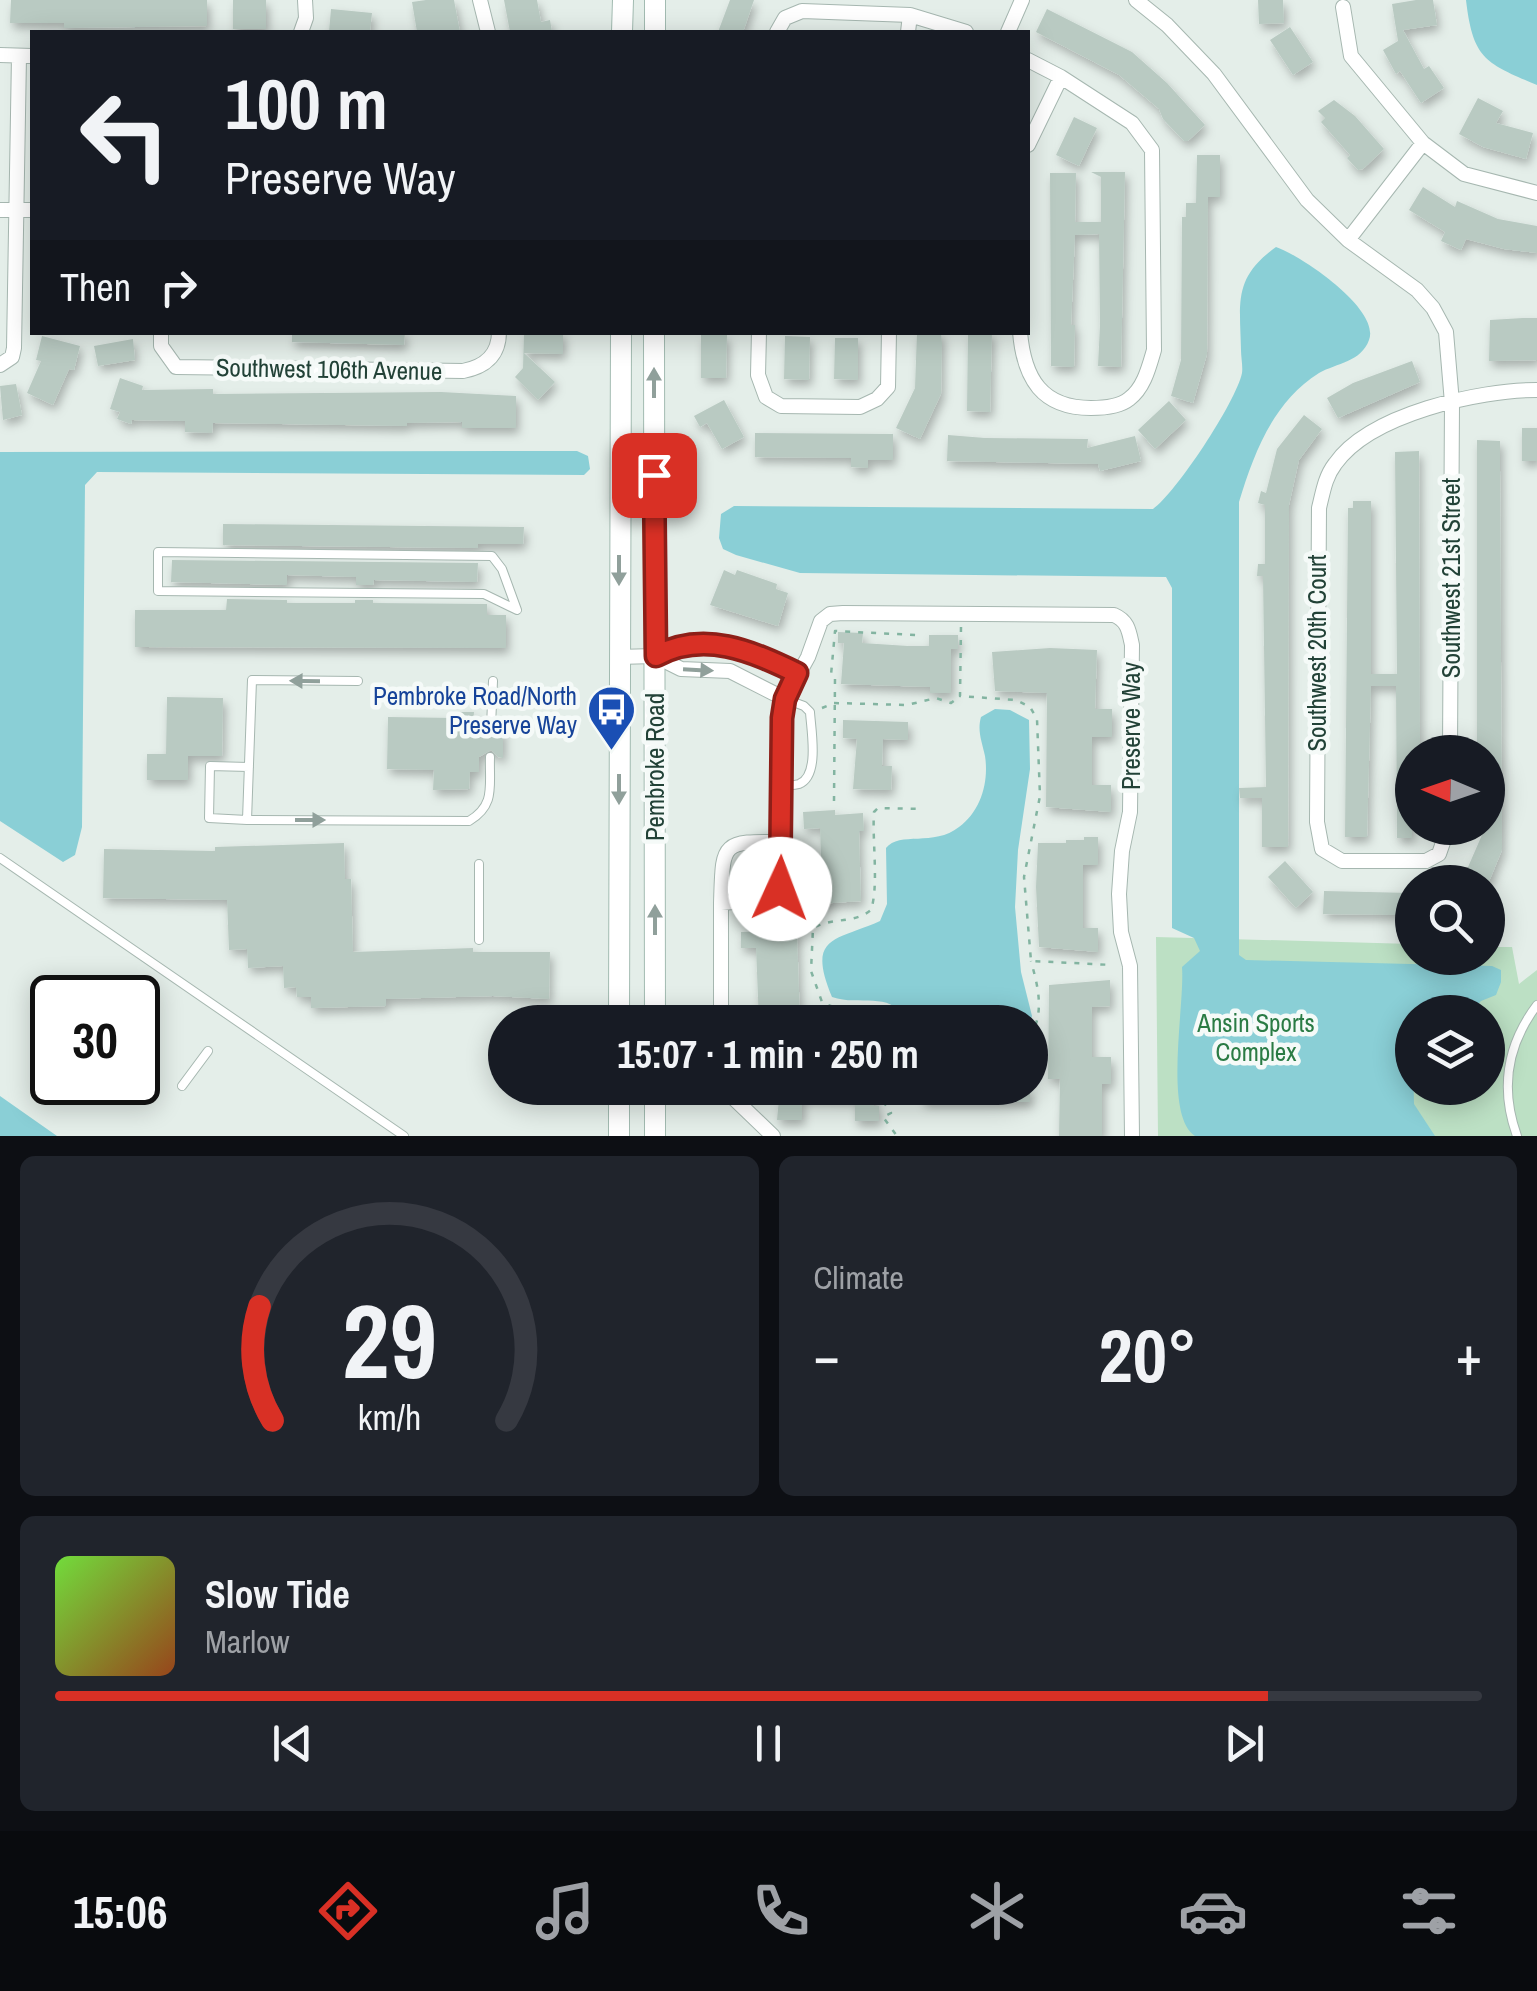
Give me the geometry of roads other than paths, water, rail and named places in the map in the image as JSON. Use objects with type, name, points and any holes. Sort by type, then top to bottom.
[{"type":"main road","points":[[622,30],[623,0]]},
{"type":"main road","points":[[655,30],[656,0]]},
{"type":"main road","name":"Pembroke Road","points":[[619,1005],[620,335]]},
{"type":"main road","name":"Pembroke Road","points":[[654,335],[655,1005]]},
{"type":"main road","points":[[619,1105],[620,1136]]},
{"type":"main road","points":[[655,1105],[655,1136]]},
{"type":"street","points":[[302,30],[305,0]]},
{"type":"street","points":[[480,0],[488,30]]},
{"type":"street","points":[[1009,30],[1022,0]]},
{"type":"street","name":"Southwest 21st Street","points":[[1136,0],[1168,25],[1214,74],[1307,200],[1348,240],[1417,290],[1446,332],[1452,403],[1450,735]]},
{"type":"street","points":[[1343,7],[1351,56],[1423,143],[1464,174],[1537,193]]},
{"type":"street","points":[[777,30],[785,18],[802,11],[910,15],[959,30]]},
{"type":"street","points":[[908,30],[910,15]]},
{"type":"street","points":[[0,55],[26,56],[25,210],[14,348],[12,357],[2,364]]},
{"type":"street","points":[[1021,335],[1026,366],[1038,389],[1054,402],[1080,408],[1108,408],[1130,398],[1145,379],[1154,350],[1152,150],[1132,122],[1061,76],[1030,61]]},
{"type":"street","points":[[1030,142],[1061,76]]},
{"type":"street","points":[[1348,240],[1423,143]]},
{"type":"street","points":[[0,210],[25,210]]},
{"type":"street","name":"Southwest 106th Avenue","points":[[161,335],[161,346],[176,367],[462,371],[478,368],[490,360],[499,335]]},
{"type":"street","points":[[759,335],[758,375],[766,398],[781,406],[860,407],[877,399],[888,387],[888,335]]},
{"type":"street","points":[[1452,403],[1479,395],[1537,390]]},
{"type":"street","name":"Southwest 20th Court","points":[[1442,845],[1439,854],[1426,861],[1342,861],[1322,849],[1316,822],[1318,538],[1325,480],[1337,460],[1380,428],[1452,403]]},
{"type":"street","name":"Preserve Way","points":[[721,903],[773,898],[780,889],[785,699],[808,657],[821,621],[830,614],[1103,613],[1122,618],[1129,628],[1132,645],[1130,812],[1119,894],[1121,932],[1130,966],[1132,1136]]},
{"type":"street","points":[[618,657],[656,656],[670,648],[720,644],[752,652],[797,673]]},
{"type":"street","points":[[742,677],[752,652]]},
{"type":"street","points":[[656,656],[680,669],[730,671],[785,699]]},
{"type":"street","points":[[721,1005],[722,860],[727,849],[742,841],[781,842]]},
{"type":"street","points":[[741,1105],[773,1136]]},
{"type":"lane","points":[[158,552],[492,556],[502,568],[517,610],[484,594],[158,591],[158,552]]},
{"type":"lane","points":[[247,820],[252,680],[358,681]]},
{"type":"lane","points":[[491,726],[493,680]]},
{"type":"lane","points":[[782,785],[800,784],[809,776],[810,712],[785,699]]},
{"type":"lane","points":[[249,767],[210,766],[209,818],[469,821],[483,813],[489,802],[490,757]]},
{"type":"lane","points":[[0,858],[404,1136]]},
{"type":"lane","points":[[479,864],[479,940]]},
{"type":"lane","points":[[1517,1136],[1506,1088],[1511,1058],[1524,1023],[1537,1006]]},
{"type":"lane","points":[[182,1086],[208,1051]]},
{"type":"water","points":[[1466,0],[1537,0],[1537,85],[1505,71],[1485,56],[1473,35]]},
{"type":"water","points":[[1276,247],[1336,285],[1363,314],[1369,340],[1360,353],[1319,373],[1289,398],[1267,430],[1239,502],[1239,955],[1246,960],[1395,964],[1395,975],[1501,975],[1496,995],[1395,995],[1395,1105],[1415,1105],[1435,1136],[1195,1136],[1185,1124],[1178,1084],[1182,967],[1200,951],[1194,938],[1172,928],[1172,588],[1166,577],[800,573],[736,555],[723,549],[719,538],[721,514],[734,506],[1153,509],[1190,467],[1237,387],[1242,371],[1242,292],[1252,269]]},
{"type":"water","points":[[577,451],[588,456],[590,469],[584,475],[97,472],[85,485],[82,827],[75,855],[63,862],[0,821],[0,452]]},
{"type":"water","points":[[995,709],[1010,710],[1029,720],[1030,769],[1018,850],[1015,907],[1021,972],[1029,1005],[891,1005],[832,997],[822,962],[824,951],[839,937],[880,921],[887,904],[886,848],[899,840],[949,833],[967,820],[978,804],[986,776],[981,717]]},
{"type":"water","points":[[0,1096],[57,1136],[0,1136]]},
{"type":"place","name":"Pembroke Road/North Preserve Way","points":[[612,752]]},
{"type":"park label","name":"Ansin Sports Complex","points":[[1256,1038]]}]
